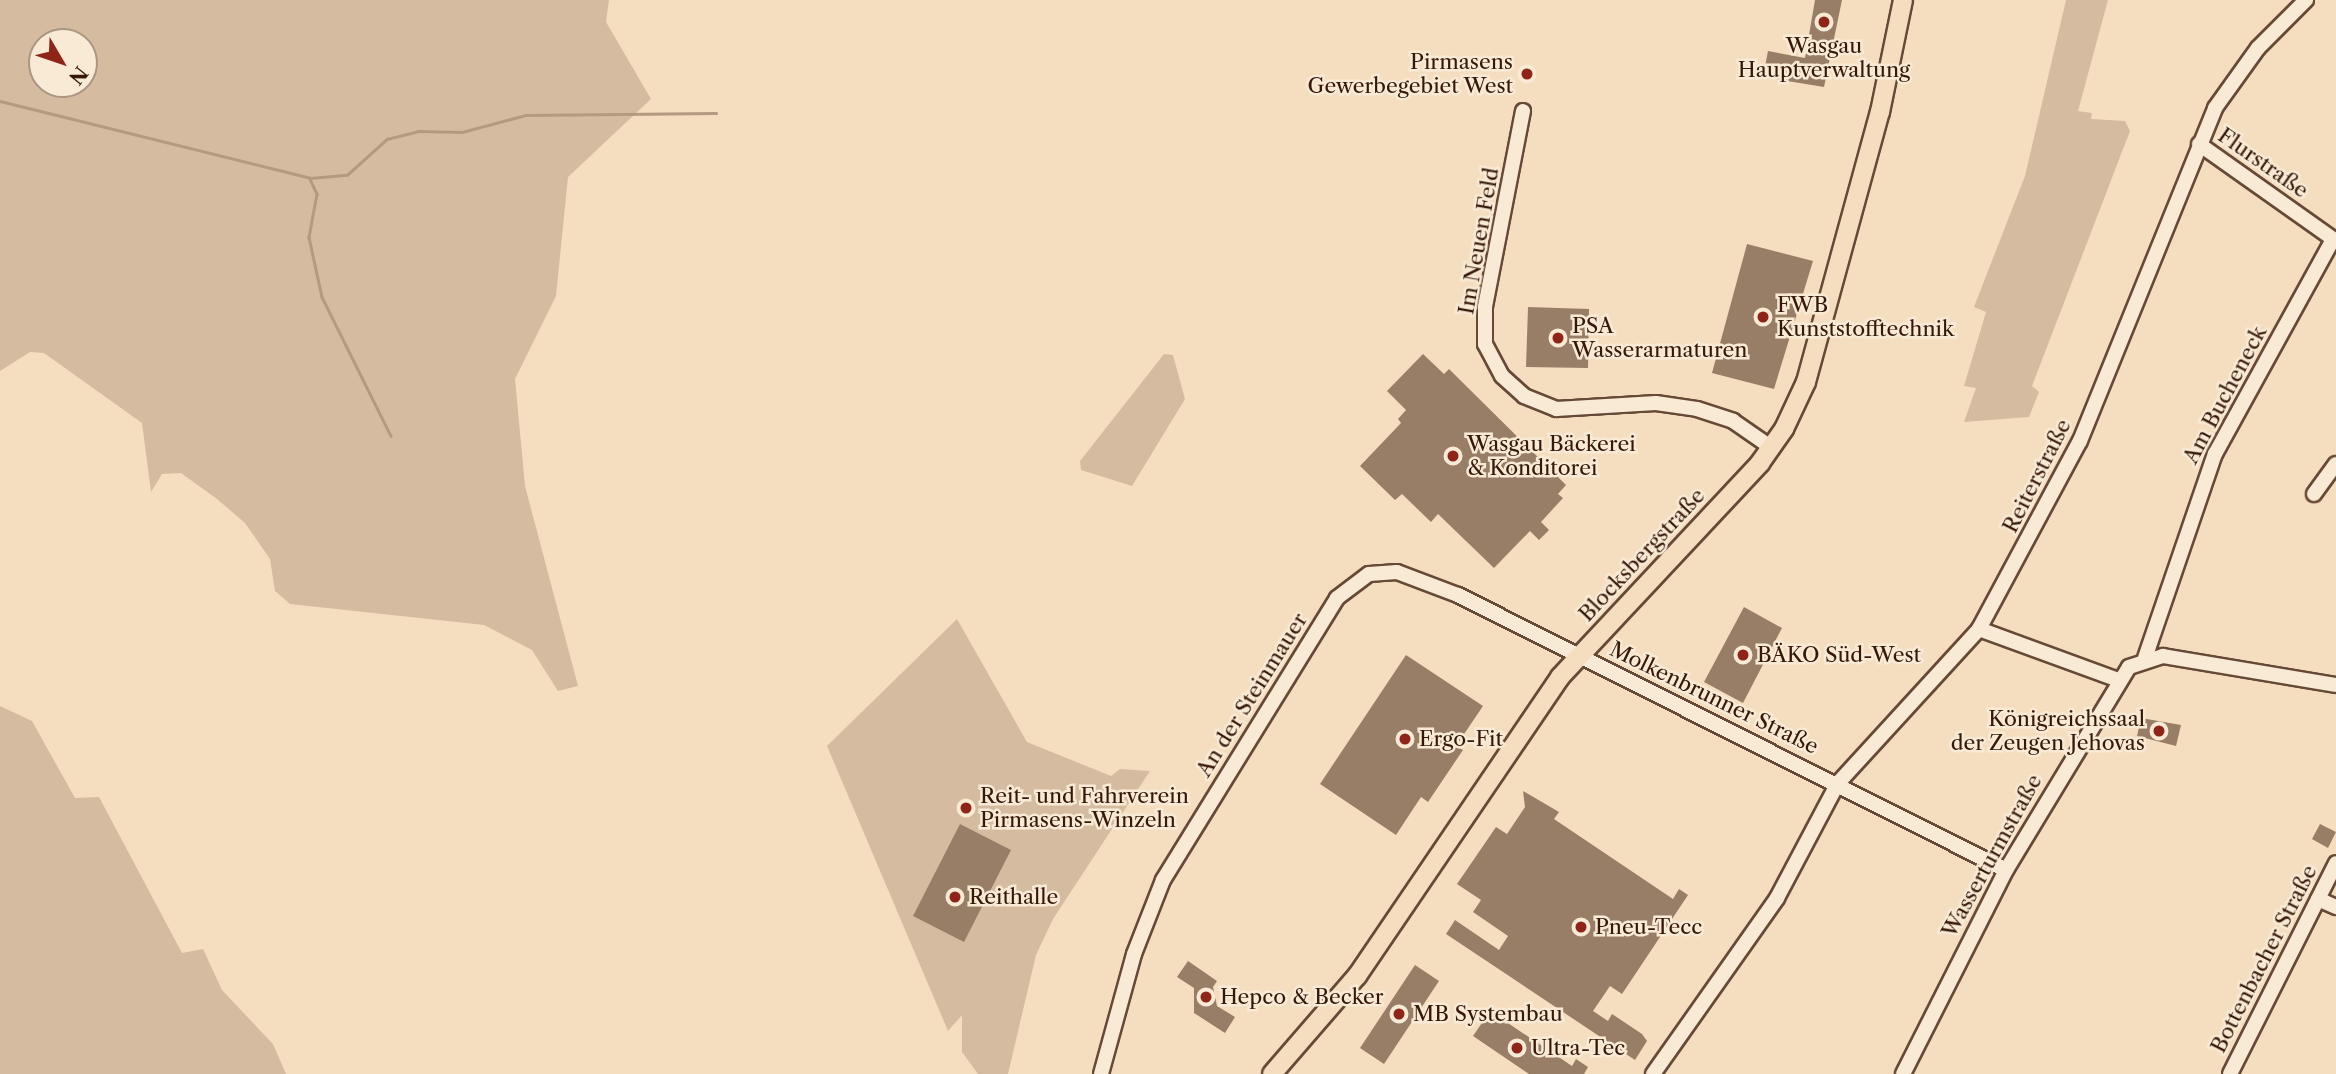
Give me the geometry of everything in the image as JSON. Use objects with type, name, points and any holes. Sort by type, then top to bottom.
[{"type":"main road","name":"Blocksbergstraße","points":[[1272,1074],[1357,976],[1522,729],[1578,656],[1772,447],[1806,382],[1880,112],[1903,0]]},
{"type":"street","name":"Reiterstraße","points":[[1653,1074],[1777,898],[1838,783],[1979,629],[2080,442],[2199,144],[2234,80],[2306,0]]},
{"type":"street","name":"Im Neuen Feld","points":[[1524,111],[1485,307],[1485,344],[1502,376],[1524,396],[1556,409],[1656,403],[1697,408],[1733,421],[1772,447]]},
{"type":"street","name":"Flurstraße","points":[[2199,144],[2335,240]]},
{"type":"street","name":"Am Bucheneck","points":[[2145,658],[2215,454],[2335,240]]},
{"type":"street","points":[[2314,494],[2336,464]]},
{"type":"street","name":"Molkenbrunner Straße","points":[[1358,578],[1397,572],[1425,582],[1838,783],[2006,870]]},
{"type":"street","name":"An der Steinmauer","points":[[1101,1074],[1133,954],[1163,880],[1337,598],[1358,578]]},
{"type":"street","points":[[1979,629],[2118,680]]},
{"type":"street","points":[[2145,658],[2163,656],[2336,685]]},
{"type":"street","name":"Wasserturmstraße","points":[[1903,1074],[2006,870],[2118,680],[2145,658]]},
{"type":"street","name":"Bottenbacher Straße","points":[[2230,1074],[2336,863]]},
{"type":"street","points":[[2318,899],[2336,907]]},
{"type":"shaded area","points":[[0,0],[609,0],[606,22],[651,99],[568,177],[556,296],[515,379],[525,486],[578,686],[558,691],[532,650],[484,625],[290,604],[275,591],[270,559],[245,523],[217,499],[181,473],[162,474],[151,492],[142,423],[44,353],[30,352],[0,371]]},
{"type":"shaded area","points":[[2066,0],[2108,0],[2078,111],[2092,113],[2091,119],[2125,121],[2130,131],[2032,386],[2039,392],[2029,417],[1964,422],[1976,388],[1964,386],[1986,312],[1974,307],[2025,176]]},
{"type":"shaded area","points":[[1164,354],[1173,355],[1185,399],[1132,486],[1081,470],[1080,461]]},
{"type":"shaded area","name":"Reit- und Fahrverein Pirmasens-Winzeln","points":[[957,619],[1027,742],[1111,776],[1120,769],[1150,771],[1053,919],[1036,955],[1008,1074],[978,1074],[962,1052],[962,1015],[948,1031],[827,746]]},
{"type":"shaded area","points":[[0,706],[32,721],[75,798],[99,797],[182,953],[203,949],[222,990],[273,1044],[286,1074],[0,1074]]},
{"type":"building","name":"Wasgau Hauptverwaltung","points":[[1815,0],[1842,0],[1824,87],[1763,77],[1768,51],[1805,58]]},
{"type":"building","name":"FWB Kunststofftechnik","points":[[1747,244],[1813,261],[1774,389],[1712,373]]},
{"type":"building","name":"PSA Wasserarmaturen","points":[[1528,307],[1589,309],[1588,368],[1526,367]]},
{"type":"building","name":"Wasgau Bäckerei & Konditorei","points":[[1423,354],[1444,374],[1449,369],[1566,485],[1558,494],[1563,498],[1541,522],[1549,530],[1539,540],[1530,531],[1494,568],[1438,514],[1431,522],[1402,494],[1395,500],[1360,466],[1401,423],[1398,419],[1406,410],[1387,391]]},
{"type":"building","name":"BÄKO Süd-West","points":[[1744,607],[1782,628],[1743,703],[1704,682]]},
{"type":"building","name":"Ergo-Fit","points":[[1406,655],[1483,706],[1456,746],[1463,750],[1428,802],[1421,797],[1396,835],[1320,784]]},
{"type":"building","name":"Königreichssaal der Zeugen Jehovas","points":[[2141,718],[2181,725],[2176,746],[2137,736]]},
{"type":"building","name":"Pneu-Tecc","points":[[1523,791],[1559,812],[1554,819],[1673,899],[1679,889],[1688,895],[1622,994],[1610,986],[1593,1011],[1608,1021],[1612,1014],[1642,1034],[1647,1041],[1635,1060],[1446,934],[1455,920],[1499,950],[1508,936],[1473,912],[1481,900],[1457,884],[1496,827],[1507,834],[1525,807]]},
{"type":"building","name":"Reithalle","points":[[960,824],[1011,850],[964,942],[913,916]]},
{"type":"building","points":[[2320,824],[2336,832],[2328,848],[2312,839]]},
{"type":"building","name":"Hepco & Becker","points":[[1188,961],[1217,981],[1213,987],[1217,1006],[1235,1017],[1225,1033],[1194,1013],[1194,988],[1177,977]]},
{"type":"building","name":"MB Systembau","points":[[1415,965],[1439,981],[1384,1064],[1360,1048]]},
{"type":"building","name":"Ultra-Tec","points":[[1490,1011],[1572,1066],[1576,1059],[1588,1067],[1584,1074],[1529,1074],[1473,1036]]},
{"type":"waterway","points":[[0,101],[310,178],[347,175],[387,139],[418,131],[462,132],[526,115],[716,113]]},
{"type":"waterway","points":[[310,179],[317,194],[309,237],[322,297],[391,436]]},
{"type":"place","name":"Wasgau Hauptverwaltung","points":[[1824,22]]},
{"type":"place","name":"Pirmasens Gewerbegebiet West","points":[[1527,74]]},
{"type":"place","name":"FWB Kunststofftechnik","points":[[1763,317]]},
{"type":"place","name":"PSA Wasserarmaturen","points":[[1558,338]]},
{"type":"place","name":"Wasgau Bäckerei & Konditorei","points":[[1453,456]]},
{"type":"place","name":"BÄKO Süd-West","points":[[1743,655]]},
{"type":"place","name":"Königreichssaal der Zeugen Jehovas","points":[[2159,731]]},
{"type":"place","name":"Ergo-Fit","points":[[1405,739]]},
{"type":"place","name":"Reit- und Fahrverein Pirmasens-Winzeln","points":[[966,808]]},
{"type":"place","name":"Reithalle","points":[[955,897]]},
{"type":"place","name":"Pneu-Tecc","points":[[1581,927]]},
{"type":"place","name":"Hepco & Becker","points":[[1206,997]]},
{"type":"place","name":"MB Systembau","points":[[1399,1014]]},
{"type":"place","name":"Ultra-Tec","points":[[1517,1048]]}]
